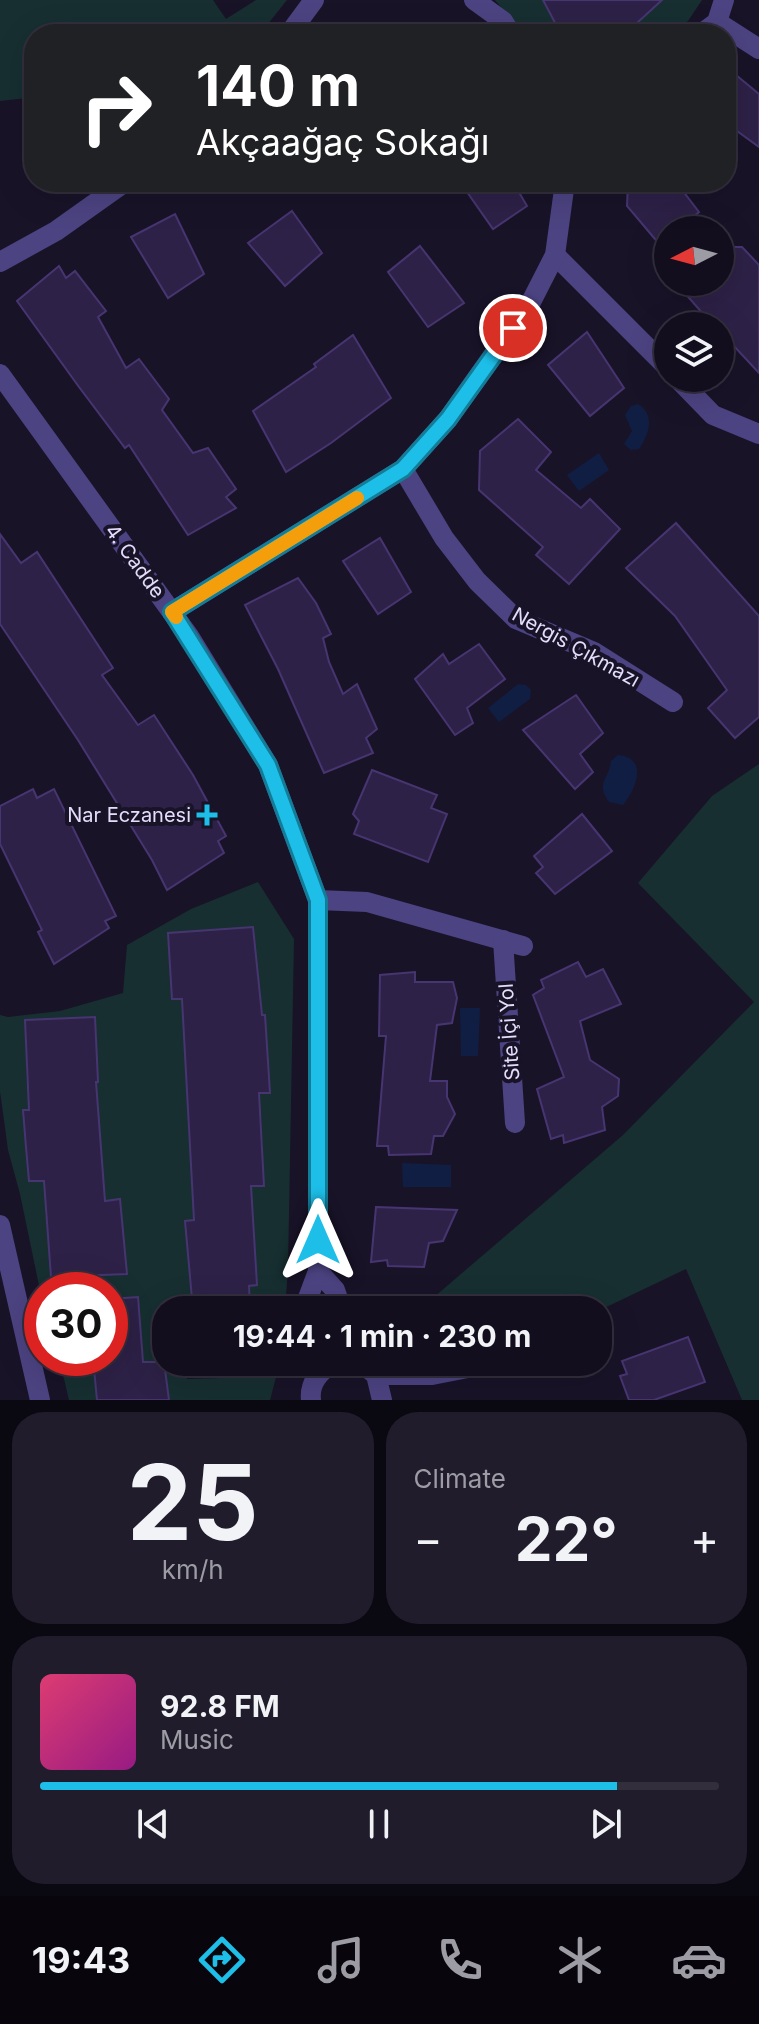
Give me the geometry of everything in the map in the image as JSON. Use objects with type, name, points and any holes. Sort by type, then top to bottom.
[{"type":"street","points":[[296,24],[314,0]]},
{"type":"street","points":[[474,0],[505,24]]},
{"type":"street","points":[[711,24],[724,0]]},
{"type":"street","points":[[736,39],[759,49]]},
{"type":"street","points":[[0,262],[56,231],[111,192]]},
{"type":"street","points":[[172,612],[403,469],[448,419],[531,302],[555,255],[564,192]]},
{"type":"street","points":[[555,255],[654,354]]},
{"type":"street","name":"4. Cadde","points":[[0,374],[172,612],[268,765],[318,900],[318,1271],[309,1296]]},
{"type":"street","points":[[691,392],[713,415],[759,434]]},
{"type":"street","name":"Nergis Çıkmazı","points":[[403,469],[444,538],[477,581],[516,619],[594,652],[673,702]]},
{"type":"street","points":[[318,900],[367,902],[523,946]]},
{"type":"street","name":"Site İçi Yol","points":[[503,940],[515,1123]]},
{"type":"street","points":[[0,1225],[40,1400]]},
{"type":"street","points":[[318,1271],[337,1296]]},
{"type":"street","points":[[308,1398],[318,1376]]},
{"type":"street","points":[[372,1376],[383,1399]]},
{"type":"green space","points":[[0,0],[213,0],[226,19],[256,0],[287,0],[268,24],[24,24],[24,98],[0,101]]},
{"type":"green space","points":[[495,0],[702,0],[684,24],[515,24]]},
{"type":"green space","points":[[759,764],[759,1400],[742,1400],[686,1269],[612,1304],[612,1296],[435,1296],[623,1135],[754,1002],[638,883],[712,796]]},
{"type":"green space","points":[[258,882],[294,939],[286,1296],[152,1296],[152,1376],[187,1376],[187,1379],[276,1376],[270,1400],[169,1400],[167,1390],[97,1400],[69,1400],[63,1376],[128,1376],[128,1367],[142,1367],[137,1297],[128,1298],[120,1199],[45,1206],[51,1272],[36,1272],[8,1150],[0,1091],[0,1015],[8,1017],[60,1011],[123,993],[127,945],[191,909]],"holes":[[[253,927],[260,996],[172,999],[168,933]],[[265,1015],[270,1093],[187,1094],[183,1021]],[[95,1017],[98,1082],[27,1085],[25,1020]],[[97,1107],[103,1180],[29,1181],[23,1110]],[[261,1114],[264,1186],[192,1187],[188,1119]],[[253,1212],[257,1285],[192,1287],[185,1221]]]},
{"type":"water","points":[[638,404],[647,414],[649,425],[639,449],[631,450],[624,444],[632,431],[625,415],[631,406]]},
{"type":"water","points":[[599,453],[609,470],[579,491],[567,475]]},
{"type":"water","points":[[518,684],[526,685],[531,690],[530,699],[499,722],[488,708]]},
{"type":"water","points":[[618,755],[628,757],[637,768],[632,791],[623,805],[609,802],[603,790],[611,761]]},
{"type":"water","points":[[460,1008],[480,1008],[478,1056],[461,1056]]},
{"type":"water","points":[[402,1163],[451,1165],[451,1187],[403,1187]]},
{"type":"building","points":[[543,0],[662,0],[636,24],[556,24]]},
{"type":"building","points":[[736,75],[759,94],[759,147],[736,130]]},
{"type":"building","points":[[467,192],[519,192],[527,206],[493,229]]},
{"type":"building","points":[[628,192],[684,192],[699,212],[694,216],[654,216],[654,238],[627,206]]},
{"type":"building","points":[[292,211],[322,253],[285,286],[248,243]]},
{"type":"building","points":[[175,214],[204,274],[168,298],[131,237]]},
{"type":"building","points":[[420,246],[464,303],[428,327],[388,272]]},
{"type":"building","points":[[734,247],[742,247],[759,265],[759,373],[734,346],[734,312],[701,312],[687,296],[734,296]]},
{"type":"building","points":[[59,266],[66,278],[75,271],[106,311],[98,317],[126,368],[139,359],[169,399],[162,410],[193,453],[208,448],[236,489],[226,497],[236,508],[188,535],[129,445],[125,448],[79,387],[17,301]]},
{"type":"building","points":[[587,332],[624,388],[590,416],[548,365]]},
{"type":"building","points":[[353,335],[391,398],[286,472],[253,411],[316,367],[314,364]]},
{"type":"building","points":[[518,419],[551,452],[536,470],[581,508],[590,499],[620,529],[569,584],[536,555],[543,547],[479,490],[480,451]]},
{"type":"building","points":[[676,523],[759,616],[759,717],[735,738],[708,708],[727,690],[675,616],[626,568]]},
{"type":"building","points":[[0,534],[21,563],[37,552],[113,668],[102,675],[138,725],[154,715],[193,775],[226,836],[218,841],[224,853],[167,890],[152,860],[78,740],[0,624]]},
{"type":"building","points":[[380,538],[411,592],[378,614],[343,561]]},
{"type":"building","points":[[298,578],[316,603],[331,634],[323,638],[329,662],[343,694],[357,684],[377,729],[366,738],[373,753],[324,773],[278,669],[245,605]]},
{"type":"building","points":[[479,644],[505,679],[467,708],[473,723],[455,735],[415,679],[443,654],[449,664]]},
{"type":"building","points":[[576,695],[603,733],[580,754],[593,772],[575,789],[523,730]]},
{"type":"building","points":[[372,770],[437,795],[431,808],[447,814],[428,862],[354,834],[359,821],[353,814]]},
{"type":"building","points":[[33,789],[37,798],[54,789],[116,916],[105,921],[109,928],[54,964],[38,932],[42,930],[0,844],[0,806]]},
{"type":"building","points":[[582,814],[612,851],[555,894],[536,873],[543,867],[534,856]]},
{"type":"building","points":[[253,927],[262,1015],[265,1015],[270,1093],[259,1093],[264,1186],[251,1186],[257,1285],[249,1286],[249,1296],[192,1296],[185,1221],[194,1220],[182,999],[172,999],[168,933]]},
{"type":"building","points":[[578,962],[586,977],[603,969],[621,1004],[580,1021],[590,1060],[619,1079],[618,1096],[602,1107],[605,1130],[564,1143],[563,1135],[551,1139],[537,1089],[564,1077],[533,995],[544,988],[541,980]]},
{"type":"building","points":[[415,972],[415,982],[453,982],[457,998],[452,1023],[437,1025],[430,1081],[447,1081],[447,1097],[455,1114],[443,1136],[434,1136],[431,1154],[389,1155],[388,1146],[377,1146],[386,1036],[379,1036],[380,975]]},
{"type":"building","points":[[95,1017],[96,1082],[105,1201],[120,1199],[127,1272],[51,1272],[44,1181],[29,1181],[23,1110],[29,1110],[25,1020]]},
{"type":"building","points":[[376,1207],[457,1210],[443,1241],[429,1243],[424,1267],[388,1266],[387,1260],[371,1262]]},
{"type":"building","points":[[138,1297],[143,1362],[152,1362],[152,1376],[166,1376],[169,1400],[97,1400],[95,1376],[128,1376],[128,1298]]},
{"type":"building","points":[[688,1337],[705,1382],[654,1400],[629,1400],[620,1376],[627,1374],[622,1361]]},
{"type":"slow traffic","points":[[176,617],[172,612],[357,498]]},
{"type":"place","name":"Nar Eczanesi","points":[[207,815]]},
{"type":"route","points":[[318,1240],[318,900],[268,765],[172,612],[403,469],[448,419],[513,328]]}]
